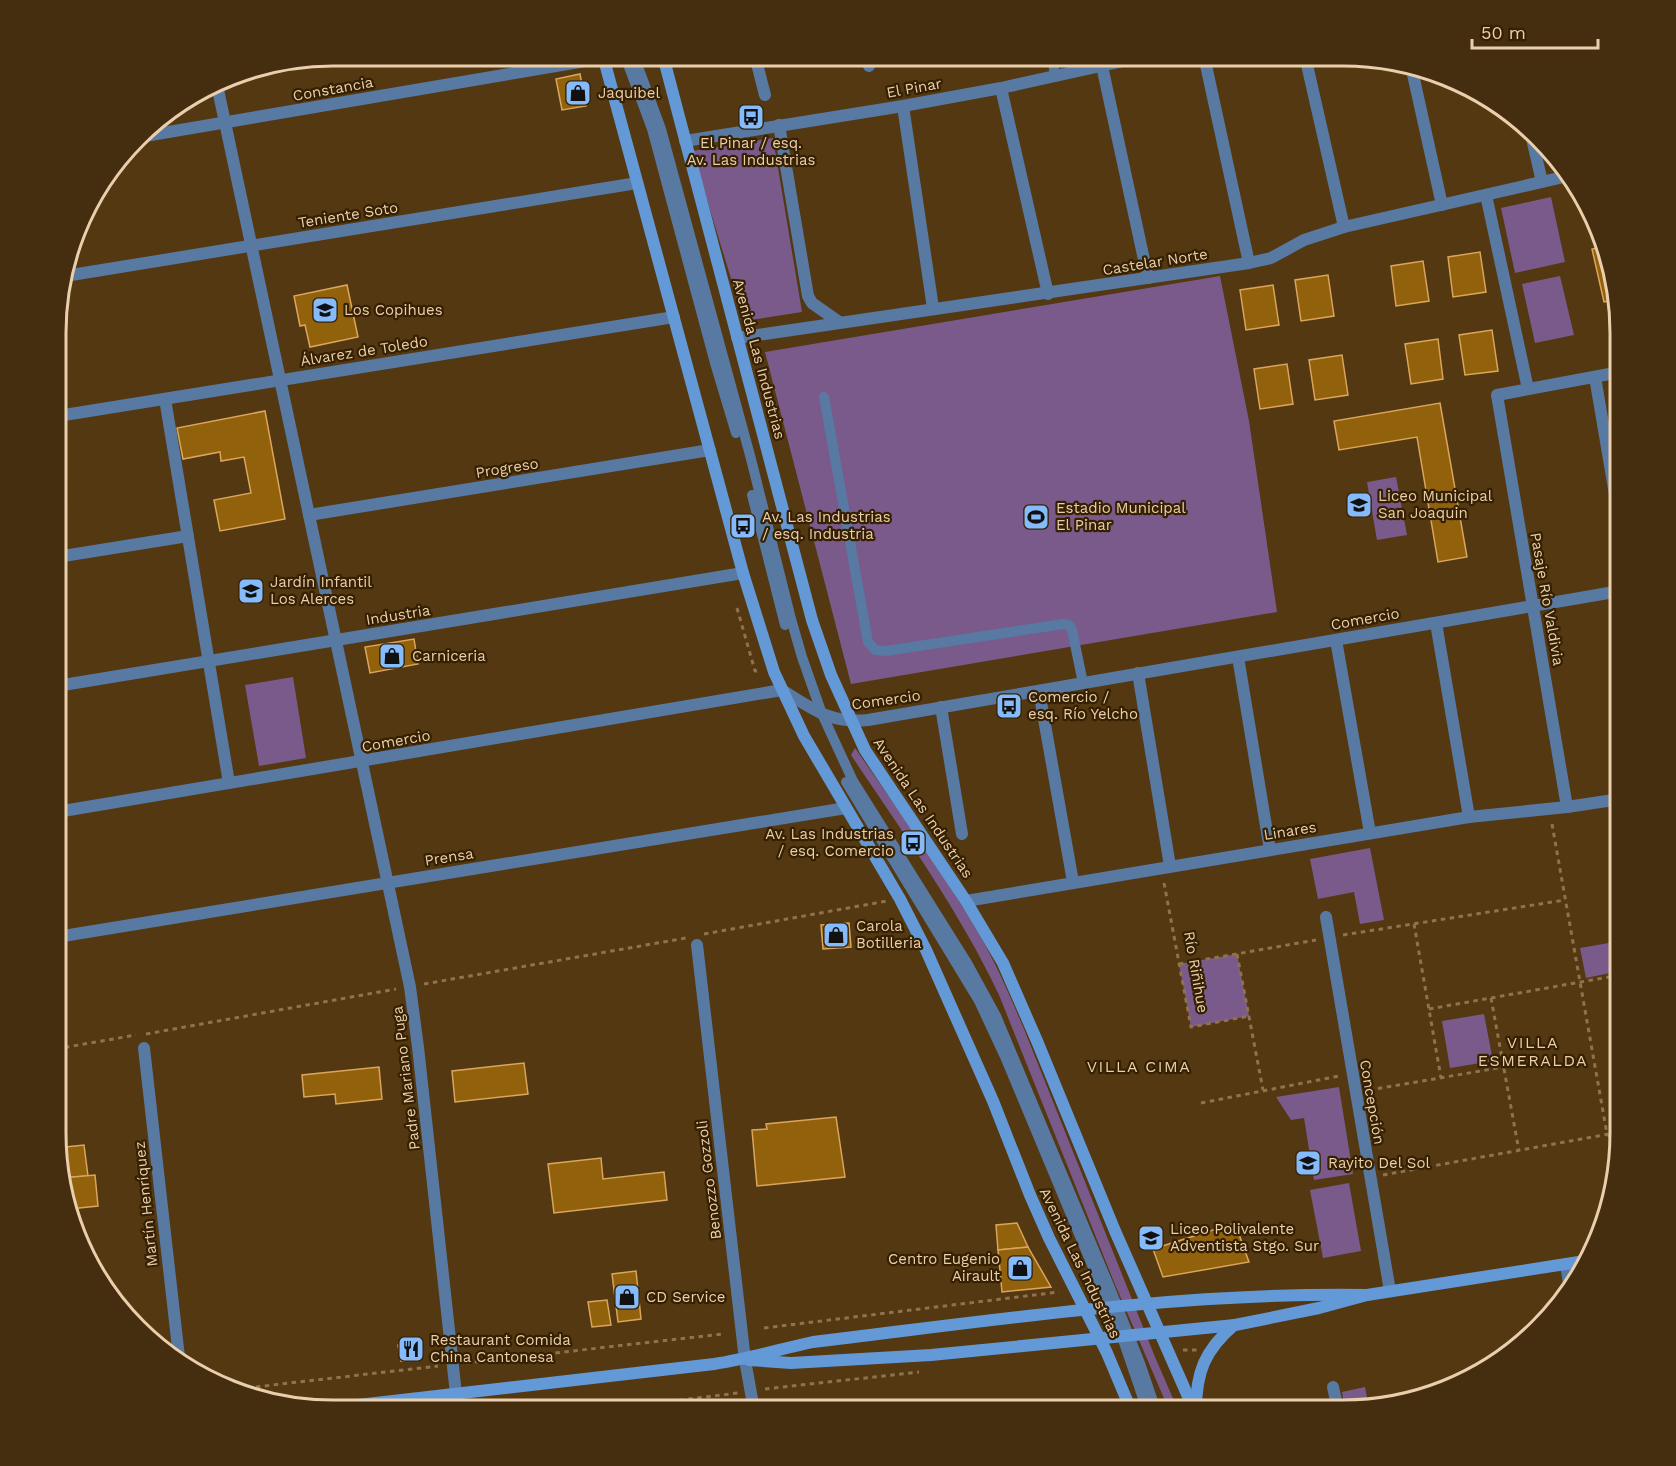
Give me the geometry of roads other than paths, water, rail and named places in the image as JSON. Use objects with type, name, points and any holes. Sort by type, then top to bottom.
[{"type":"main road","name":"Avenida Las Industrias","points":[[605,66],[744,573],[771,663],[804,736],[923,942],[1049,1238],[1100,1338],[1127,1400]]},
{"type":"main road","name":"Avenida Las Industrias","points":[[666,66],[812,620],[831,675],[874,764],[966,901],[1003,963],[1146,1304],[1190,1400]]},
{"type":"main road","points":[[399,1400],[745,1360],[791,1363],[833,1362],[996,1349],[1235,1325],[1319,1308],[1366,1295],[1576,1262]]},
{"type":"main road","points":[[745,1360],[813,1342],[1113,1307],[1316,1294],[1366,1295]]},
{"type":"main road","points":[[1196,1400],[1204,1361],[1218,1341],[1235,1325]]},
{"type":"street","name":"Constancia","points":[[154,135],[551,66]]},
{"type":"street","points":[[758,66],[765,95]]},
{"type":"street","name":"El Pinar","points":[[685,141],[1001,88],[1056,76],[1085,66]]},
{"type":"street","points":[[1101,66],[1148,278]]},
{"type":"street","points":[[1206,66],[1249,263]]},
{"type":"street","points":[[1307,66],[1344,227]]},
{"type":"street","points":[[1413,75],[1442,205]]},
{"type":"street","points":[[1001,88],[1048,294]]},
{"type":"street","points":[[218,92],[362,762]]},
{"type":"street","points":[[903,106],[933,308]]},
{"type":"street","points":[[779,125],[808,296],[812,303],[839,322]]},
{"type":"street","points":[[1534,146],[1542,182]]},
{"type":"street","name":"Castelar Norte","points":[[737,338],[1249,263],[1271,258],[1304,240],[1344,227],[1560,178]]},
{"type":"street","name":"Teniente Soto","points":[[72,275],[637,183]]},
{"type":"street","points":[[1486,195],[1528,389],[1610,374]]},
{"type":"street","name":"Álvarez de Toledo","points":[[66,415],[674,317]]},
{"type":"street","points":[[1595,377],[1610,465]]},
{"type":"street","name":"Pasaje Río Valdivia","points":[[1528,389],[1497,395],[1567,807]]},
{"type":"street","points":[[165,399],[229,783]]},
{"type":"street","name":"Progreso","points":[[309,515],[710,450]]},
{"type":"street","points":[[66,556],[188,536]]},
{"type":"street","name":"Industria","points":[[66,685],[744,573]]},
{"type":"street","name":"Comercio","points":[[66,810],[782,690],[818,712],[852,722],[1610,593]]},
{"type":"street","points":[[1436,622],[1469,817]]},
{"type":"street","points":[[1336,640],[1370,833]]},
{"type":"street","points":[[1238,657],[1270,850]]},
{"type":"street","points":[[1138,674],[1170,866]]},
{"type":"street","points":[[1039,691],[1073,882]]},
{"type":"street","points":[[941,707],[962,834]]},
{"type":"street","name":"Padre Mariano Puga","points":[[362,762],[410,987],[457,1400]]},
{"type":"street","name":"Linares","points":[[966,901],[1469,817],[1610,801]]},
{"type":"street","name":"Prensa","points":[[66,936],[846,808]]},
{"type":"street","name":"Concepción","points":[[1326,917],[1390,1291]]},
{"type":"street","name":"Benozzo Gozzoli","points":[[697,945],[745,1360],[752,1400]]},
{"type":"street","name":"Martín Henríquez","points":[[144,1048],[177,1350]]},
{"type":"street","points":[[1566,1264],[1568,1277]]},
{"type":"street","points":[[1334,1387],[1336,1400]]},
{"type":"lane","points":[[630,66],[659,150],[780,605],[818,712],[853,781],[967,963],[996,1016],[1152,1400]]},
{"type":"lane","points":[[638,66],[661,129],[751,459],[791,619],[818,712]]},
{"type":"lane","points":[[1054,66],[1056,76]]},
{"type":"lane","points":[[824,397],[868,642],[875,650],[886,651],[1063,624],[1069,625],[1072,630],[1083,683]]},
{"type":"lane","points":[[1126,1336],[1144,1400]]},
{"type":"place","name":"Jaquibel","points":[[578,93]]},
{"type":"place","name":"El Pinar / esq. Av. Las Industrias","points":[[751,117]]},
{"type":"place","name":"Los Copihues","points":[[325,310]]},
{"type":"place","name":"Liceo Municipal San Joaquin","points":[[1359,505]]},
{"type":"place","name":"Estadio Municipal El Pinar","points":[[1036,517]]},
{"type":"place","name":"Av. Las Industrias / esq. Industria","points":[[743,526]]},
{"type":"place","name":"Jardín Infantil Los Alerces","points":[[251,591]]},
{"type":"place","name":"Carniceria","points":[[392,656]]},
{"type":"place","name":"Comercio / esq. Río Yelcho","points":[[1009,706]]},
{"type":"place","name":"Av. Las Industrias / esq. Comercio","points":[[913,843]]},
{"type":"place","name":"Carola Botilleria","points":[[836,935]]},
{"type":"place","name":"Rayito Del Sol","points":[[1308,1163]]},
{"type":"place","name":"Liceo Polivalente Adventista Stgo. Sur","points":[[1151,1238]]},
{"type":"place","name":"Centro Eugenio Airault","points":[[1020,1268]]},
{"type":"place","name":"CD Service","points":[[627,1297]]},
{"type":"place","name":"Restaurant Comida China Cantonesa","points":[[411,1349]]},
{"type":"district","name":"VILLA ESMERALDA","points":[[1533,1051]]},
{"type":"district","name":"VILLA CIMA","points":[[1139,1066]]}]
